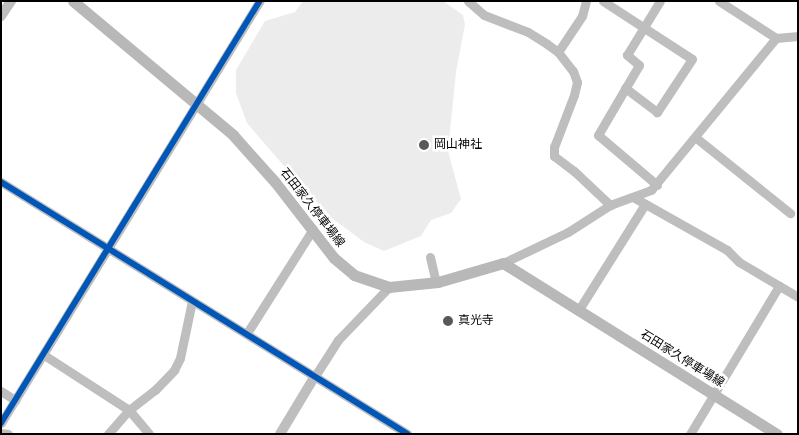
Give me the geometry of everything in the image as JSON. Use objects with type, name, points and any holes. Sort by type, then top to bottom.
[{"type":"main road","name":"石田家久停車場線","points":[[73,1],[233,135],[313,229],[334,258],[354,275],[389,286],[436,282],[503,263],[777,434]]},
{"type":"street","points":[[1,16],[10,1]]},
{"type":"street","points":[[1,423],[260,1]]},
{"type":"street","points":[[468,1],[484,14],[528,32],[558,52],[574,71],[577,82],[565,121],[554,147],[554,156],[568,166],[610,205]]},
{"type":"street","points":[[558,52],[582,16],[586,1]]},
{"type":"street","points":[[604,1],[692,60],[657,112],[625,88]]},
{"type":"street","points":[[657,185],[598,135],[639,65],[627,55],[660,1]]},
{"type":"street","points":[[719,1],[776,38],[798,36]]},
{"type":"street","points":[[503,263],[568,232],[610,205],[651,190],[776,38]]},
{"type":"street","points":[[695,137],[790,213]]},
{"type":"street","points":[[1,182],[247,333],[406,434]]},
{"type":"street","points":[[633,197],[727,250],[739,262],[798,298]]},
{"type":"street","points":[[578,311],[645,204]]},
{"type":"street","points":[[247,333],[313,229]]},
{"type":"street","points":[[430,257],[436,282]]},
{"type":"street","points":[[280,434],[338,340],[389,286]]},
{"type":"street","points":[[690,434],[779,286]]},
{"type":"street","points":[[108,434],[129,410],[155,390],[174,370],[180,358],[192,300]]},
{"type":"street","points":[[44,355],[129,410],[149,434]]},
{"type":"street","points":[[1,391],[16,400]]},
{"type":"street","points":[[1,433],[8,434]]},
{"type":"shaded area","points":[[303,1],[443,1],[463,15],[465,24],[456,72],[448,151],[461,199],[451,213],[431,220],[421,236],[384,251],[364,242],[332,218],[303,188],[247,123],[236,93],[236,70],[265,21],[295,12]]},
{"type":"cycle path","points":[[1,423],[260,1]]},
{"type":"cycle path","points":[[1,182],[407,434]]},
{"type":"place","name":"岡山神社","points":[[424,145]]},
{"type":"place","name":"真光寺","points":[[448,321]]}]
